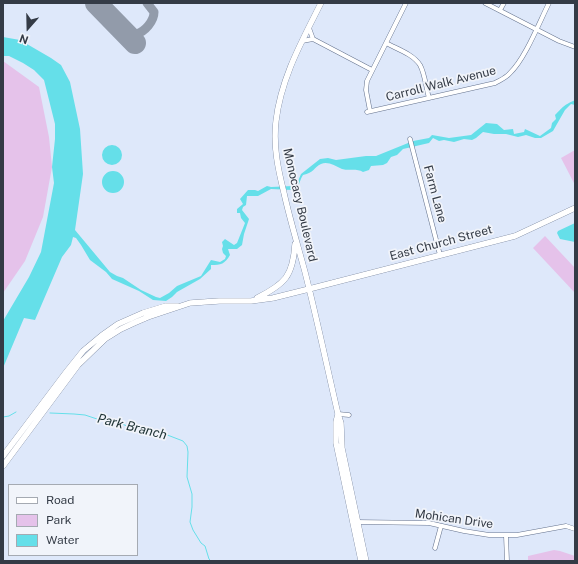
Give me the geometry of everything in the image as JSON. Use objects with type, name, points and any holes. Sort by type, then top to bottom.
[{"type":"main road","name":"Monocacy Boulevard","points":[[321,3],[294,57],[279,99],[275,145],[278,167],[287,206],[309,290],[338,414],[342,423],[342,448],[355,522]]},
{"type":"main road","name":"East Church Street","points":[[309,290],[515,236],[575,208]]},
{"type":"main road","points":[[251,300],[279,286],[287,277],[293,265],[296,238]]},
{"type":"main road","points":[[3,466],[78,365],[100,344],[121,329],[148,317],[180,306],[205,301],[273,298],[309,290]]},
{"type":"main road","points":[[3,456],[67,370],[83,352],[101,336],[118,324],[143,313],[166,306],[180,306]]},
{"type":"main road","points":[[355,522],[361,561]]},
{"type":"main road","points":[[355,522],[366,561]]},
{"type":"street","points":[[302,41],[313,40],[372,70],[406,3]]},
{"type":"street","points":[[485,3],[559,41],[575,47]]},
{"type":"street","points":[[500,10],[504,3]]},
{"type":"street","name":"Carroll Walk Avenue","points":[[372,70],[367,81],[366,90],[368,112],[494,83],[504,78],[514,69],[549,3]]},
{"type":"street","points":[[309,28],[313,40]]},
{"type":"street","points":[[386,43],[410,55],[421,66],[428,98]]},
{"type":"street","name":"Farm Lane","points":[[410,139],[440,255]]},
{"type":"street","points":[[338,414],[349,415]]},
{"type":"street","name":"Mohican Drive","points":[[355,522],[420,522],[478,534],[506,536],[530,533],[559,526],[569,526],[575,529]]},
{"type":"street","points":[[435,548],[441,526]]},
{"type":"street","points":[[506,536],[507,561]]},
{"type":"green space","points":[[3,61],[39,87],[49,137],[52,167],[43,217],[25,261],[3,293]]},
{"type":"green space","points":[[575,150],[575,185],[561,158]]},
{"type":"green space","points":[[545,236],[575,268],[575,293],[533,248]]},
{"type":"green space","points":[[554,550],[575,556],[575,561],[528,561],[528,556]]},
{"type":"water","points":[[3,37],[20,40],[51,58],[61,65],[70,82],[80,129],[83,174],[75,230],[110,272],[123,278],[141,290],[160,298],[177,286],[201,276],[211,260],[220,262],[225,259],[226,256],[223,253],[222,242],[225,239],[234,245],[237,243],[245,223],[241,218],[240,213],[237,213],[237,209],[243,204],[240,199],[248,190],[258,191],[267,186],[293,186],[298,181],[301,174],[320,159],[328,158],[336,160],[376,156],[413,141],[429,138],[432,135],[449,138],[471,135],[486,123],[497,124],[504,130],[513,129],[514,134],[524,132],[525,129],[540,136],[551,128],[552,123],[556,119],[555,115],[562,108],[575,100],[575,105],[571,104],[565,110],[553,131],[541,138],[526,135],[518,137],[506,134],[483,132],[472,140],[464,139],[454,142],[444,140],[439,141],[433,138],[429,143],[403,149],[397,155],[391,157],[387,163],[383,165],[371,166],[369,170],[363,172],[358,170],[342,169],[332,164],[324,163],[309,173],[303,175],[295,189],[271,189],[258,196],[247,196],[246,205],[242,210],[249,219],[242,245],[237,249],[228,249],[230,255],[224,262],[211,265],[211,269],[200,279],[177,292],[166,301],[153,300],[139,291],[112,279],[106,272],[90,260],[76,238],[73,237],[71,245],[62,257],[35,320],[24,318],[3,368],[3,321],[29,277],[41,252],[54,183],[52,167],[55,124],[44,80],[34,70],[23,63],[9,56],[3,56]]},
{"type":"water","points":[[108,145],[116,145],[122,151],[122,159],[116,165],[108,165],[102,159],[102,151]]},
{"type":"water","points":[[113,171],[117,172],[123,178],[123,186],[117,192],[113,193],[109,192],[103,186],[102,182],[103,178],[109,172]]},
{"type":"water","points":[[575,223],[575,242],[560,239],[557,233],[558,231]]},
{"type":"waterway","name":"Park Branch","points":[[3,417],[9,416],[16,412]]},
{"type":"waterway","name":"Park Branch","points":[[50,413],[85,415],[97,419],[115,421],[139,429],[157,431],[183,441],[187,446],[187,477],[192,494],[190,522],[201,543],[205,546],[211,561]]},
{"type":"taxiway","points":[[126,34],[139,33],[146,29],[151,22],[154,12],[147,3]]},
{"type":"runway","points":[[96,3],[135,43]]}]
